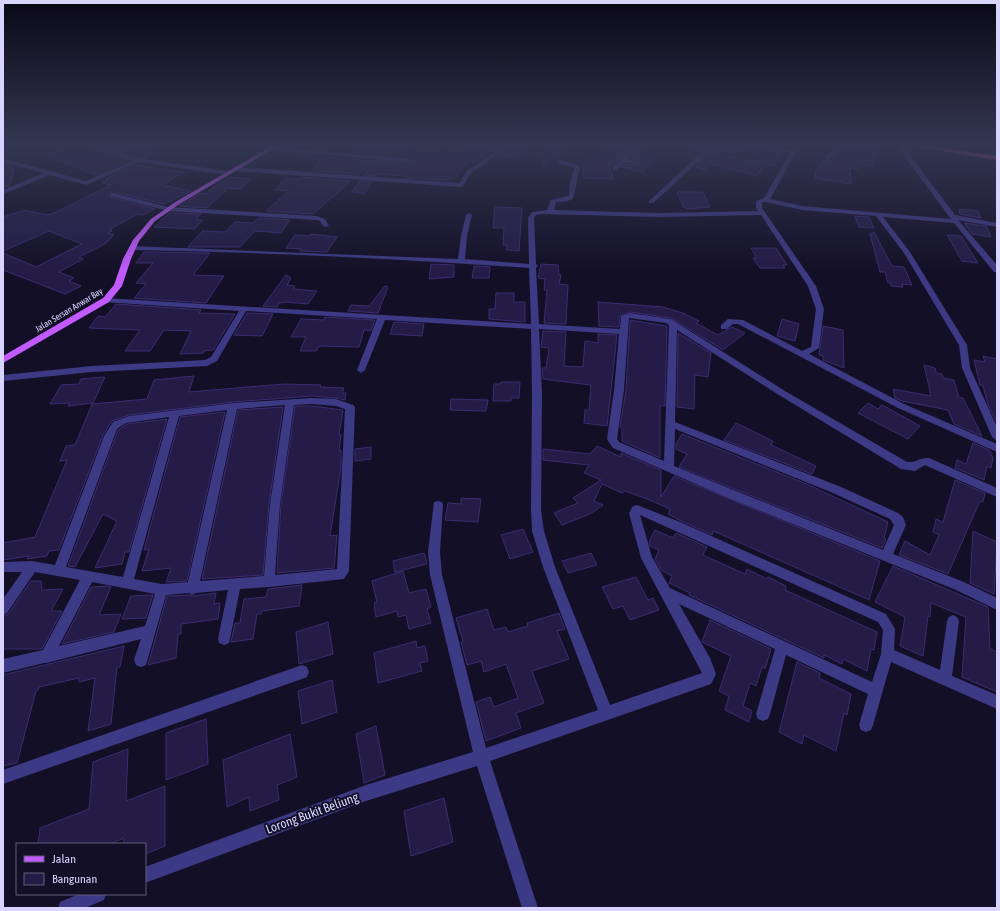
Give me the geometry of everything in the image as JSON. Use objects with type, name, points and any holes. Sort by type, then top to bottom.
[{"type":"main road","name":"Jalan Sersan Anwar Bay","points":[[3,360],[106,300],[118,286],[131,248],[144,229],[168,209],[203,189]]},
{"type":"street","points":[[550,212],[552,201],[570,198],[572,196],[572,189]]},
{"type":"street","points":[[651,202],[666,189]]},
{"type":"street","points":[[766,200],[772,189]]},
{"type":"street","points":[[932,189],[997,270]]},
{"type":"street","points":[[113,195],[168,209],[316,218],[323,220],[326,226]]},
{"type":"street","points":[[802,354],[815,348],[819,306],[812,286],[763,213],[758,201],[766,200],[798,208],[955,219],[997,225]]},
{"type":"street","points":[[606,714],[548,567],[538,531],[536,510],[537,394],[534,326],[534,266],[531,218],[536,212],[660,215],[763,213]]},
{"type":"street","points":[[878,214],[907,252],[962,345],[966,368],[997,437]]},
{"type":"street","points":[[461,261],[464,236],[469,215]]},
{"type":"street","points":[[131,248],[188,249],[461,261],[534,266]]},
{"type":"street","points":[[106,300],[624,332]]},
{"type":"street","points":[[3,378],[92,369],[209,363],[214,359],[244,308]]},
{"type":"street","points":[[997,493],[928,462],[923,461],[915,467],[905,466],[664,319],[628,315],[624,320],[613,442],[619,447],[960,586],[997,604]]},
{"type":"street","points":[[361,370],[382,316]]},
{"type":"street","points":[[724,327],[728,322],[737,321],[901,406],[997,448]]},
{"type":"street","points":[[669,467],[673,325]]},
{"type":"street","points":[[269,582],[275,504],[290,402]]},
{"type":"street","points":[[3,567],[32,566],[59,571],[90,576],[162,590],[335,577],[342,574],[351,409],[349,406],[342,404],[290,402],[233,406],[123,420],[113,427],[59,571]]},
{"type":"street","points":[[192,588],[233,406]]},
{"type":"street","points":[[127,583],[176,414]]},
{"type":"street","points":[[670,424],[837,490],[894,516],[900,525],[886,556]]},
{"type":"street","points":[[438,505],[434,552],[436,575],[481,757],[530,908]]},
{"type":"street","points":[[866,725],[877,690],[886,654],[889,629],[887,623],[882,618],[663,519],[640,509],[636,510],[634,513],[647,558],[666,592],[877,690]]},
{"type":"street","points":[[3,609],[32,566]]},
{"type":"street","points":[[46,657],[90,576]]},
{"type":"street","points":[[224,639],[235,585]]},
{"type":"street","points":[[141,660],[162,590]]},
{"type":"street","name":"Lorong Bukit Beliung","points":[[146,875],[366,793],[481,757],[700,682],[709,676],[705,664],[666,592]]},
{"type":"street","points":[[945,679],[953,621]]},
{"type":"street","points":[[3,666],[149,632]]},
{"type":"street","points":[[763,714],[782,646]]},
{"type":"street","points":[[886,654],[997,702]]},
{"type":"street","points":[[3,777],[302,672]]},
{"type":"street","points":[[66,908],[96,895]]},
{"type":"building","points":[[104,189],[179,189],[191,191],[164,204],[113,192],[110,193],[111,197],[155,209],[143,215],[137,214],[109,230],[112,231],[108,233],[114,235],[105,244],[79,257],[83,259],[59,272],[74,278],[69,281],[81,286],[65,294],[3,270],[3,253],[36,267],[82,244],[49,231],[3,251],[3,217],[25,210],[46,215],[52,214]]},
{"type":"building","points":[[212,189],[227,189],[207,208],[179,206],[201,193],[205,194]]},
{"type":"building","points":[[276,189],[342,189],[313,214],[266,211],[289,191],[275,190]]},
{"type":"building","points":[[355,189],[368,189],[364,194],[352,192]]},
{"type":"building","points":[[677,192],[703,192],[710,207],[689,209],[683,207]]},
{"type":"building","points":[[495,207],[522,208],[519,251],[506,250],[507,245],[503,245],[504,228],[493,228]]},
{"type":"building","points":[[959,209],[978,211],[981,218],[960,214]]},
{"type":"building","points":[[170,213],[201,214],[196,219],[203,220],[194,229],[154,227]]},
{"type":"building","points":[[855,216],[869,217],[874,228],[859,227]]},
{"type":"building","points":[[259,218],[290,220],[281,233],[255,231],[240,247],[188,247],[202,231],[225,232],[235,222],[253,223]]},
{"type":"building","points":[[964,223],[986,226],[991,237],[972,234]]},
{"type":"building","points":[[874,232],[892,266],[904,267],[912,285],[902,284],[903,287],[891,286],[891,283],[888,283],[885,272],[880,272],[870,234]]},
{"type":"building","points":[[311,234],[337,237],[327,252],[300,251],[301,249],[286,248],[295,235],[310,236]]},
{"type":"building","points":[[947,235],[961,236],[978,263],[962,261]]},
{"type":"building","points":[[751,248],[776,248],[787,265],[783,265],[785,268],[760,268],[753,258],[757,258]]},
{"type":"building","points":[[144,252],[210,253],[193,275],[224,276],[206,303],[134,298],[146,284],[136,283],[153,263],[136,263]]},
{"type":"building","points":[[431,264],[454,265],[454,277],[429,279]]},
{"type":"building","points":[[541,264],[558,265],[559,275],[561,275],[559,284],[568,285],[566,324],[544,323],[547,290],[544,290],[545,279],[538,278]]},
{"type":"building","points":[[474,266],[490,267],[489,278],[472,278]]},
{"type":"building","points":[[286,275],[291,278],[287,285],[295,286],[293,289],[317,291],[308,304],[285,302],[279,303],[277,307],[263,306]]},
{"type":"building","points":[[385,286],[388,287],[378,313],[348,311],[351,305],[369,306]]},
{"type":"building","points":[[496,293],[514,293],[514,302],[525,302],[525,322],[489,319],[489,309],[495,309]]},
{"type":"building","points":[[598,302],[663,307],[683,313],[699,321],[696,323],[718,335],[732,327],[745,333],[723,350],[671,318],[630,312],[620,316],[619,327],[599,326]]},
{"type":"building","points":[[116,304],[201,310],[199,313],[235,314],[213,350],[204,351],[203,353],[180,354],[191,331],[164,330],[150,351],[125,351],[140,330],[89,328],[98,316],[105,317]]},
{"type":"building","points":[[247,313],[273,314],[262,336],[234,335]]},
{"type":"building","points":[[325,317],[375,320],[371,331],[364,330],[359,347],[319,346],[316,351],[300,351],[306,337],[291,337],[301,319],[324,320]]},
{"type":"building","points":[[782,319],[799,324],[795,341],[777,336]]},
{"type":"building","points":[[630,320],[667,326],[665,406],[660,405],[660,458],[622,441],[622,428],[620,427],[626,390]]},
{"type":"building","points":[[394,322],[424,324],[422,336],[390,334]]},
{"type":"building","points":[[823,326],[843,330],[844,368],[823,360],[823,356],[819,355]]},
{"type":"building","points":[[543,331],[566,332],[564,366],[583,367],[585,341],[598,343],[598,334],[617,335],[607,426],[584,423],[585,410],[589,410],[591,385],[543,379],[542,368],[546,368],[549,348],[541,347]]},
{"type":"building","points":[[678,333],[711,353],[708,377],[695,375],[694,409],[677,407]]},
{"type":"building","points":[[983,356],[997,359],[997,423],[988,405],[983,386],[980,385],[974,360],[985,362]]},
{"type":"building","points":[[924,365],[935,368],[936,373],[942,374],[943,378],[954,380],[959,398],[963,398],[982,436],[954,424],[948,410],[902,401],[895,398],[893,389],[931,396]]},
{"type":"building","points":[[194,376],[189,392],[284,384],[321,385],[320,387],[344,388],[342,393],[346,393],[345,400],[312,396],[233,402],[129,415],[112,421],[103,435],[59,550],[49,551],[47,556],[27,559],[29,556],[3,560],[3,543],[35,537],[67,460],[60,461],[66,446],[75,445],[92,404],[147,399],[154,380]]},
{"type":"building","points":[[105,377],[93,403],[68,406],[70,403],[50,404],[61,385],[79,384],[81,379]]},
{"type":"building","points":[[501,382],[520,382],[519,398],[511,398],[511,401],[493,401],[494,384],[500,384]]},
{"type":"building","points":[[451,399],[488,400],[486,411],[450,410]]},
{"type":"building","points":[[868,403],[878,409],[882,405],[920,426],[908,439],[858,413]]},
{"type":"building","points":[[295,406],[312,406],[343,410],[339,435],[341,435],[339,451],[341,450],[341,467],[330,536],[337,535],[334,568],[277,573],[281,504]]},
{"type":"building","points":[[283,407],[269,504],[263,575],[202,579],[238,410]]},
{"type":"building","points":[[225,412],[187,581],[166,582],[171,568],[142,571],[149,549],[144,550],[180,417]]},
{"type":"building","points":[[167,419],[129,552],[125,552],[122,564],[95,568],[117,521],[103,514],[75,567],[68,566],[118,430],[127,424]]},
{"type":"building","points":[[736,423],[773,441],[771,445],[816,466],[812,474],[724,440]]},
{"type":"building","points":[[682,434],[809,485],[888,522],[884,538],[886,539],[882,548],[679,467],[687,454],[676,449],[676,444]]},
{"type":"building","points":[[973,443],[989,450],[993,458],[991,468],[987,466],[984,480],[955,468],[957,460],[966,464]]},
{"type":"building","points":[[597,446],[621,457],[621,453],[661,470],[661,497],[674,476],[880,561],[869,600],[718,533],[713,531],[712,535],[681,521],[668,514],[670,509],[650,500],[625,491],[622,493],[602,484],[594,501],[603,505],[590,514],[562,525],[554,513],[578,503],[573,498],[601,480],[584,473],[589,465],[543,460],[543,449],[590,454]]},
{"type":"building","points":[[371,447],[371,459],[355,461],[355,449]]},
{"type":"building","points":[[955,480],[985,493],[983,502],[980,501],[948,574],[899,555],[905,541],[930,555],[939,535],[933,532],[936,519],[943,522]]},
{"type":"building","points":[[461,498],[481,499],[478,522],[445,520],[448,503],[461,504]]},
{"type":"building","points":[[523,529],[533,552],[510,559],[501,535]]},
{"type":"building","points":[[655,530],[673,538],[676,533],[707,547],[703,555],[745,574],[747,569],[767,579],[768,577],[786,586],[785,590],[877,632],[874,650],[871,649],[867,671],[843,659],[842,664],[824,655],[824,658],[689,595],[690,593],[669,583],[672,576],[661,570],[655,559],[659,550],[650,546],[649,542]]},
{"type":"building","points":[[973,531],[997,542],[994,594],[970,583]]},
{"type":"building","points":[[424,553],[427,564],[395,572],[393,561]]},
{"type":"building","points":[[591,553],[597,565],[568,573],[562,561]]},
{"type":"building","points":[[893,566],[988,607],[990,649],[997,652],[997,692],[962,677],[966,617],[931,603],[923,656],[900,646],[905,617],[875,602]]},
{"type":"building","points":[[403,571],[409,593],[426,589],[431,607],[427,609],[431,623],[409,629],[406,615],[398,617],[397,611],[376,617],[374,603],[377,602],[372,581]]},
{"type":"building","points":[[636,577],[648,600],[653,598],[659,610],[630,620],[623,606],[613,609],[602,587]]},
{"type":"building","points":[[31,581],[41,581],[42,590],[63,589],[51,611],[62,611],[42,649],[3,649],[3,616],[8,614]]},
{"type":"building","points":[[302,585],[299,606],[262,611],[261,614],[257,614],[253,639],[231,642],[235,623],[240,623],[244,599],[266,597],[268,589]]},
{"type":"building","points":[[91,587],[111,587],[99,615],[121,614],[114,632],[62,644]]},
{"type":"building","points":[[216,593],[214,604],[220,603],[218,619],[181,624],[181,634],[178,634],[176,658],[148,665],[167,596],[193,596]]},
{"type":"building","points":[[153,595],[146,618],[122,619],[131,596]]},
{"type":"building","points":[[487,609],[494,630],[506,627],[508,632],[528,626],[527,623],[559,613],[565,629],[557,631],[569,659],[532,671],[544,703],[516,713],[521,728],[486,741],[476,702],[490,697],[494,707],[518,698],[506,664],[484,672],[481,661],[467,665],[461,642],[463,641],[456,618]]},
{"type":"building","points":[[710,620],[771,649],[765,669],[762,667],[756,686],[750,683],[743,706],[752,711],[749,722],[725,710],[729,696],[719,691],[731,656],[702,642]]},
{"type":"building","points":[[328,622],[333,654],[299,664],[296,632]]},
{"type":"building","points":[[416,641],[417,648],[425,646],[428,661],[420,663],[422,671],[378,683],[374,653]]},
{"type":"building","points":[[124,646],[120,667],[117,667],[111,724],[88,731],[95,678],[79,682],[79,678],[39,687],[36,691],[17,763],[3,766],[3,675]]},
{"type":"building","points":[[797,662],[820,673],[819,678],[851,694],[847,715],[844,713],[836,751],[804,735],[802,744],[779,732]]},
{"type":"building","points":[[332,680],[337,712],[302,724],[298,691]]},
{"type":"building","points":[[206,719],[208,764],[166,780],[166,733]]},
{"type":"building","points":[[376,726],[385,775],[364,783],[356,734]]},
{"type":"building","points":[[290,734],[297,777],[277,785],[279,800],[250,811],[249,797],[227,807],[223,760]]},
{"type":"building","points":[[128,749],[126,801],[165,786],[165,846],[146,854],[146,843],[124,843],[124,838],[112,843],[38,843],[40,828],[89,809],[93,762]]},
{"type":"building","points":[[444,798],[453,842],[411,856],[404,811]]}]
